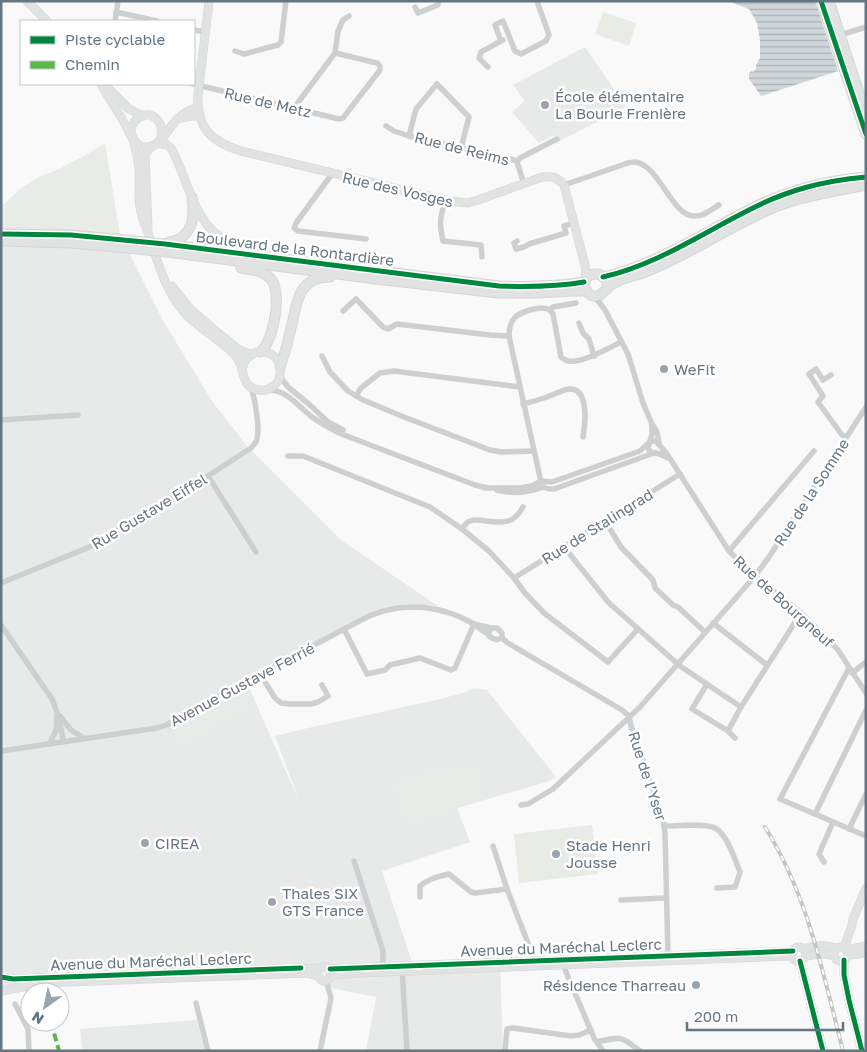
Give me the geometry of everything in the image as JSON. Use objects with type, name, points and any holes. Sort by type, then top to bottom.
[{"type":"main road","points":[[829,1],[866,114]]},
{"type":"main road","points":[[821,2],[866,134]]},
{"type":"main road","name":"Boulevard de la Rontardière","points":[[166,248],[195,256],[498,293],[536,294],[572,291],[652,260],[778,196],[807,187],[866,177]]},
{"type":"main road","points":[[591,283],[597,296],[615,283],[655,268],[780,205],[807,197],[866,185]]},
{"type":"main road","points":[[166,248],[186,233],[190,227],[194,212],[192,197]]},
{"type":"main road","name":"Boulevard de la Rontardière","points":[[1,234],[71,235],[116,243],[310,263],[499,286],[536,287],[591,283]]},
{"type":"main road","name":"Boulevard de la Rontardière","points":[[1,241],[116,243]]},
{"type":"main road","points":[[195,256],[208,262],[262,272],[272,279],[277,289],[278,303],[268,342],[264,349],[256,353]]},
{"type":"main road","points":[[281,370],[297,301],[307,284],[316,279],[327,277],[358,280],[376,279]]},
{"type":"main road","points":[[591,283],[607,285],[605,291]]},
{"type":"street","points":[[27,1],[45,20]]},
{"type":"street","points":[[115,20],[118,1]]},
{"type":"street","points":[[148,233],[145,156],[148,150],[157,143],[166,122],[199,111],[196,84],[206,32],[209,1]]},
{"type":"street","points":[[235,51],[244,54],[278,45],[281,42],[286,1]]},
{"type":"street","points":[[416,7],[418,13],[438,5],[438,1]]},
{"type":"street","points":[[501,41],[494,25],[503,21],[515,51],[521,54],[546,40],[549,34],[537,1]]},
{"type":"street","points":[[821,2],[834,31],[840,35],[866,27]]},
{"type":"street","points":[[116,12],[152,20]]},
{"type":"street","points":[[294,108],[335,53],[338,31],[342,20],[349,16]]},
{"type":"street","points":[[195,30],[206,32]]},
{"type":"street","points":[[488,67],[479,58],[481,52],[509,37]]},
{"type":"street","name":"Rue de Metz","points":[[196,84],[343,118],[380,70],[380,66],[378,63],[335,53]]},
{"type":"street","points":[[409,136],[416,109],[437,84],[469,117],[461,148]]},
{"type":"street","points":[[104,85],[129,109],[143,116]]},
{"type":"street","points":[[104,85],[132,137],[138,144],[147,147],[157,143],[167,145],[173,153]]},
{"type":"street","name":"Rue des Vosges","points":[[199,111],[204,125],[213,138],[228,147],[332,174],[459,203],[468,203],[549,176],[559,180],[564,185]]},
{"type":"street","points":[[310,263],[240,245],[218,236],[203,219],[163,127],[154,117],[147,115],[139,117],[132,124],[132,137],[139,168],[140,210],[170,292],[185,313],[237,357],[240,361],[243,377],[250,386],[255,389],[273,390],[283,394],[328,427],[344,435],[475,485],[516,493],[530,492],[540,483],[558,480],[640,451],[654,441],[660,444],[659,451],[554,488],[549,489],[540,483],[508,336],[510,324],[518,314],[523,312],[545,307],[550,310],[553,314],[562,356],[570,362],[594,356],[621,342]]},
{"type":"street","points":[[163,127],[178,119]]},
{"type":"street","name":"Rue de Reims","points":[[386,126],[409,136],[517,162],[524,184]]},
{"type":"street","points":[[517,162],[520,158],[556,139]]},
{"type":"street","points":[[591,283],[564,185],[634,162],[644,166],[653,174],[682,212],[692,217],[699,216],[719,205]]},
{"type":"street","points":[[332,174],[294,228],[298,231],[366,239]]},
{"type":"street","points":[[445,200],[440,217],[443,241],[481,245],[482,257]]},
{"type":"street","points":[[517,241],[514,242],[516,249],[566,233],[564,226],[574,223]]},
{"type":"street","points":[[162,272],[190,309],[238,350],[247,353],[271,354],[278,362],[282,379],[288,387],[328,422],[385,451]]},
{"type":"street","name":"Rue de Bourgneuf","points":[[591,283],[628,354],[643,403],[657,432],[660,444],[729,551],[826,637],[838,650],[866,693]]},
{"type":"street","name":"Rue de Bourgneuf","points":[[605,291],[605,310]]},
{"type":"street","points":[[343,311],[356,300],[383,327],[388,329],[397,324],[508,336]]},
{"type":"street","points":[[550,310],[553,307],[576,303]]},
{"type":"street","points":[[580,322],[594,356]]},
{"type":"street","points":[[242,372],[245,361],[256,353]]},
{"type":"street","points":[[322,356],[330,372],[348,391],[356,396],[404,417],[490,450],[500,452],[534,451]]},
{"type":"street","points":[[831,375],[823,380],[816,369],[809,374],[823,396],[818,402],[846,437]]},
{"type":"street","points":[[265,390],[272,388],[276,384],[281,370]]},
{"type":"street","points":[[356,396],[361,388],[380,372],[394,371],[520,387]]},
{"type":"street","name":"Rue Gustave Eiffel","points":[[1,583],[92,546],[251,448],[256,442],[258,434],[254,395],[250,386]]},
{"type":"street","points":[[523,404],[570,389],[576,390],[580,393],[584,410],[583,437]]},
{"type":"street","name":"Rue Gustave Eiffel","points":[[256,407],[257,401],[265,390]]},
{"type":"street","name":"Rue de la Somme","points":[[755,576],[866,407]]},
{"type":"street","points":[[1,420],[78,415]]},
{"type":"street","points":[[652,424],[652,434],[648,445],[649,450],[670,459]]},
{"type":"street","points":[[729,551],[814,451]]},
{"type":"street","points":[[288,456],[303,456],[430,507],[489,551],[544,613],[608,662],[638,629]]},
{"type":"street","name":"Rue de Stalingrad","points":[[514,578],[680,474]]},
{"type":"street","points":[[208,476],[256,552]]},
{"type":"street","points":[[462,529],[469,521],[508,522],[518,515],[523,507]]},
{"type":"street","points":[[605,521],[621,547],[653,580],[656,588],[705,632]]},
{"type":"street","points":[[564,547],[609,603],[678,664],[741,707]]},
{"type":"street","name":"Rue de l’Yser","points":[[668,955],[663,818],[629,716],[640,707],[755,576]]},
{"type":"street","name":"Avenue Gustave Ferrié","points":[[1,751],[157,728],[166,725],[344,629],[372,615],[388,610],[403,607],[438,609],[456,615],[489,631]]},
{"type":"street","points":[[728,731],[741,707],[801,613]]},
{"type":"street","points":[[713,623],[767,665]]},
{"type":"street","points":[[344,629],[367,674],[385,670],[390,665],[420,658],[451,670],[455,668],[474,624]]},
{"type":"street","points":[[1,625],[52,699],[62,728],[63,742]]},
{"type":"street","points":[[502,638],[496,640],[490,637],[489,631],[497,628],[503,635],[502,638],[508,643],[622,710],[629,716],[553,789],[528,804],[521,805]]},
{"type":"street","points":[[866,662],[851,670],[780,800],[866,836]]},
{"type":"street","points":[[260,674],[275,698],[281,703],[318,702],[328,696],[322,685]]},
{"type":"street","points":[[707,684],[692,709],[728,731],[735,738]]},
{"type":"street","points":[[815,814],[866,710]]},
{"type":"street","points":[[57,712],[72,730],[84,739]]},
{"type":"street","points":[[49,744],[56,731],[57,712]]},
{"type":"street","points":[[849,829],[866,794]]},
{"type":"street","points":[[824,862],[819,854],[834,822]]},
{"type":"street","points":[[664,826],[709,826],[717,828],[723,835],[740,872],[736,887],[717,888]]},
{"type":"street","points":[[493,846],[534,963]]},
{"type":"street","points":[[354,861],[383,951],[383,969]]},
{"type":"street","points":[[420,897],[420,886],[425,881],[449,874],[471,892],[507,889]]},
{"type":"street","points":[[862,1051],[837,963],[866,888]]},
{"type":"street","points":[[621,900],[666,898]]},
{"type":"street","points":[[841,953],[848,926],[853,919]]},
{"type":"street","points":[[850,932],[854,940],[865,948]]},
{"type":"street","name":"Avenue du Maréchal Leclerc","points":[[1,991],[41,983],[306,973],[319,972],[327,966],[329,975],[402,968],[787,956],[841,953],[865,948]]},
{"type":"street","points":[[660,961],[668,955]]},
{"type":"street","name":"Avenue du Maréchal Leclerc","points":[[566,962],[668,955],[799,955]]},
{"type":"street","points":[[799,955],[823,1051]]},
{"type":"street","points":[[566,962],[591,1030],[603,1051]]},
{"type":"street","name":"Avenue du Maréchal Leclerc","points":[[1,977],[19,978],[302,968],[315,969],[319,972]]},
{"type":"street","points":[[402,968],[406,1051]]},
{"type":"street","points":[[319,972],[320,979],[329,975],[331,998],[320,1051]]},
{"type":"street","points":[[15,1004],[28,1029],[29,1051]]},
{"type":"street","points":[[196,1004],[208,1051]]},
{"type":"street","points":[[505,1051],[507,1030],[513,1028],[571,1036],[591,1030]]},
{"type":"street","points":[[597,1042],[618,1038],[625,1039],[640,1051]]},
{"type":"shaded area","points":[[728,1],[815,1],[838,71],[761,96],[749,79],[749,73],[756,69],[760,58],[757,23],[749,9]]},
{"type":"shaded area","points":[[603,12],[636,23],[629,46],[595,34]]},
{"type":"shaded area","points":[[585,47],[626,107],[558,142],[554,135],[539,143],[512,112],[525,101],[513,85]]},
{"type":"shaded area","points":[[105,143],[120,235],[71,228],[1,225],[1,207],[21,188],[39,177],[86,155]]},
{"type":"shaded area","points":[[1,225],[71,228],[120,235],[162,319],[212,401],[247,446],[341,540],[438,606],[410,604],[391,606],[373,612],[247,683],[300,803],[275,736],[440,699],[474,688],[487,690],[556,777],[550,781],[457,808],[470,842],[382,871],[413,965],[500,959],[503,1051],[366,1051],[376,997],[331,988],[325,973],[70,983],[20,982],[20,985],[1,986]]},
{"type":"shaded area","points":[[242,696],[248,707],[179,744],[173,732]]},
{"type":"shaded area","points":[[457,766],[476,768],[485,799],[407,823],[395,781]]},
{"type":"shaded area","name":"Stade Henri Jousse","points":[[592,825],[598,874],[519,883],[514,834]]},
{"type":"shaded area","points":[[197,1020],[205,1051],[62,1051],[82,1049],[80,1029]]},
{"type":"railway","points":[[765,827],[793,880],[813,936],[843,1051]]},
{"type":"marked path","points":[[54,1032],[59,1051]]},
{"type":"cycle path","points":[[821,1],[866,134]]},
{"type":"cycle path","points":[[603,277],[623,272],[660,257],[777,197],[820,184],[866,177]]},
{"type":"cycle path","points":[[1,234],[71,235],[165,244],[499,286],[542,286],[584,282]]},
{"type":"cycle path","points":[[330,969],[793,951]]},
{"type":"cycle path","points":[[844,960],[844,975],[862,1051]]},
{"type":"cycle path","points":[[800,961],[823,1051]]},
{"type":"cycle path","points":[[1,977],[13,979],[301,968]]},
{"type":"place","name":"École élémentaire La Bourie Frenière","points":[[545,105]]},
{"type":"place","name":"WeFit","points":[[664,369]]},
{"type":"place","name":"CIREA","points":[[145,843]]},
{"type":"place","name":"Stade Henri Jousse","points":[[556,854]]},
{"type":"place","name":"Thales SIX GTS France","points":[[272,902]]},
{"type":"place","name":"Résidence Tharreau","points":[[696,985]]}]
